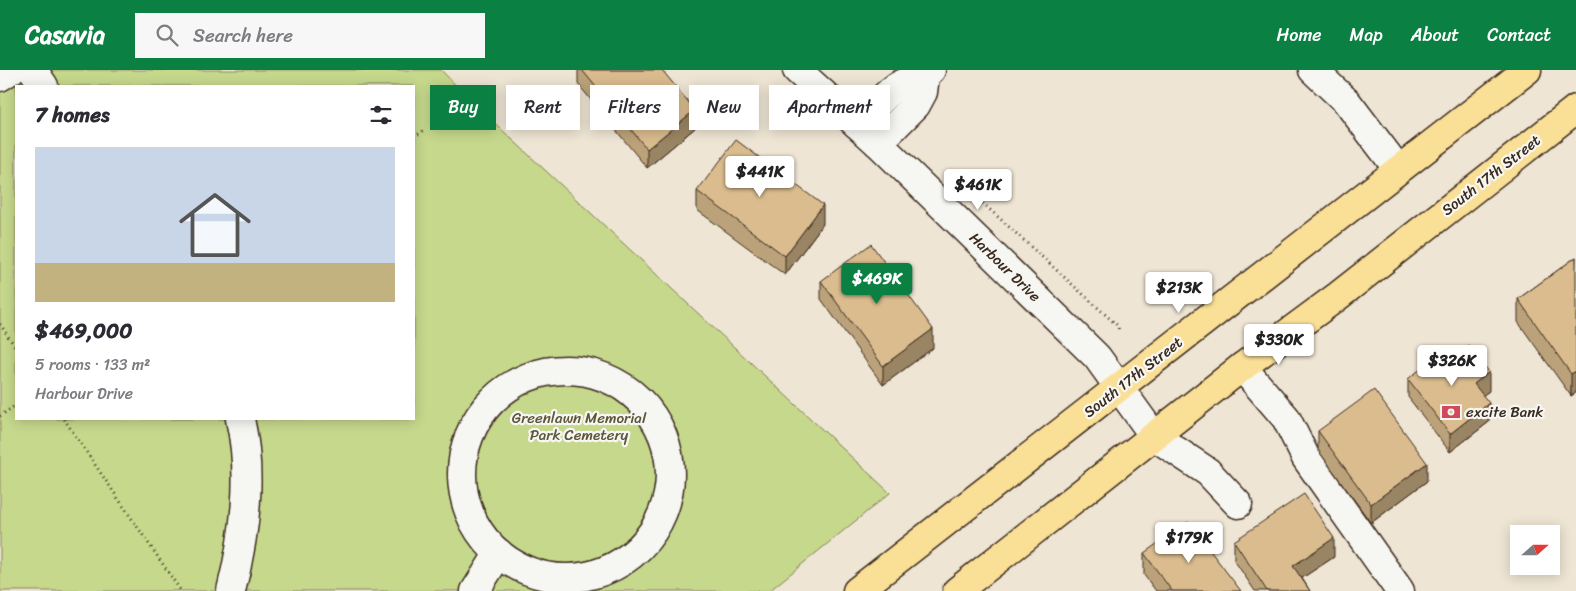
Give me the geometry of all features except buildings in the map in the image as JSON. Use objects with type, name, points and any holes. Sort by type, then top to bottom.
[{"type":"main road","name":"South 17th Street","points":[[857,591],[1526,70]]},
{"type":"main road","name":"South 17th Street","points":[[957,591],[1242,367],[1338,296],[1576,109]]},
{"type":"street","points":[[0,77],[11,70]]},
{"type":"street","points":[[34,70],[43,85]]},
{"type":"street","name":"Harbour Drive","points":[[797,70],[814,85]]},
{"type":"street","points":[[1313,70],[1347,102],[1398,169]]},
{"type":"street","points":[[890,93],[896,87],[928,73]]},
{"type":"street","points":[[878,143],[916,105],[923,92],[928,73]]},
{"type":"street","name":"Harbour Drive","points":[[864,130],[1097,357],[1154,436]]},
{"type":"street","points":[[1242,367],[1286,418],[1306,458],[1400,591]]},
{"type":"street","points":[[558,370],[578,370],[598,375],[617,383],[634,395],[648,410],[659,427],[666,446],[670,466],[665,506],[657,525],[645,542],[631,556],[614,567],[575,578],[554,577],[534,573],[516,565],[499,553],[485,538],[474,521],[466,502],[463,482],[463,461],[467,442],[487,406],[502,392],[519,381],[538,374],[558,370]]},
{"type":"street","points":[[231,591],[241,551],[246,499],[245,439],[240,420]]},
{"type":"street","points":[[1154,436],[1208,472],[1238,504]]},
{"type":"street","points":[[475,591],[499,553]]},
{"type":"path","points":[[415,136],[423,131]]},
{"type":"path","points":[[948,172],[1118,326],[1118,332]]},
{"type":"path","points":[[0,324],[15,346]]},
{"type":"path","points":[[0,416],[15,406]]},
{"type":"path","points":[[65,420],[181,591]]},
{"type":"green space","name":"Greenlawn Memorial Park Cemetery","points":[[0,70],[441,70],[455,85],[430,85],[430,130],[496,130],[496,124],[890,493],[769,591],[0,591]]},
{"type":"place","name":"excite Bank","points":[[1451,412]]}]
